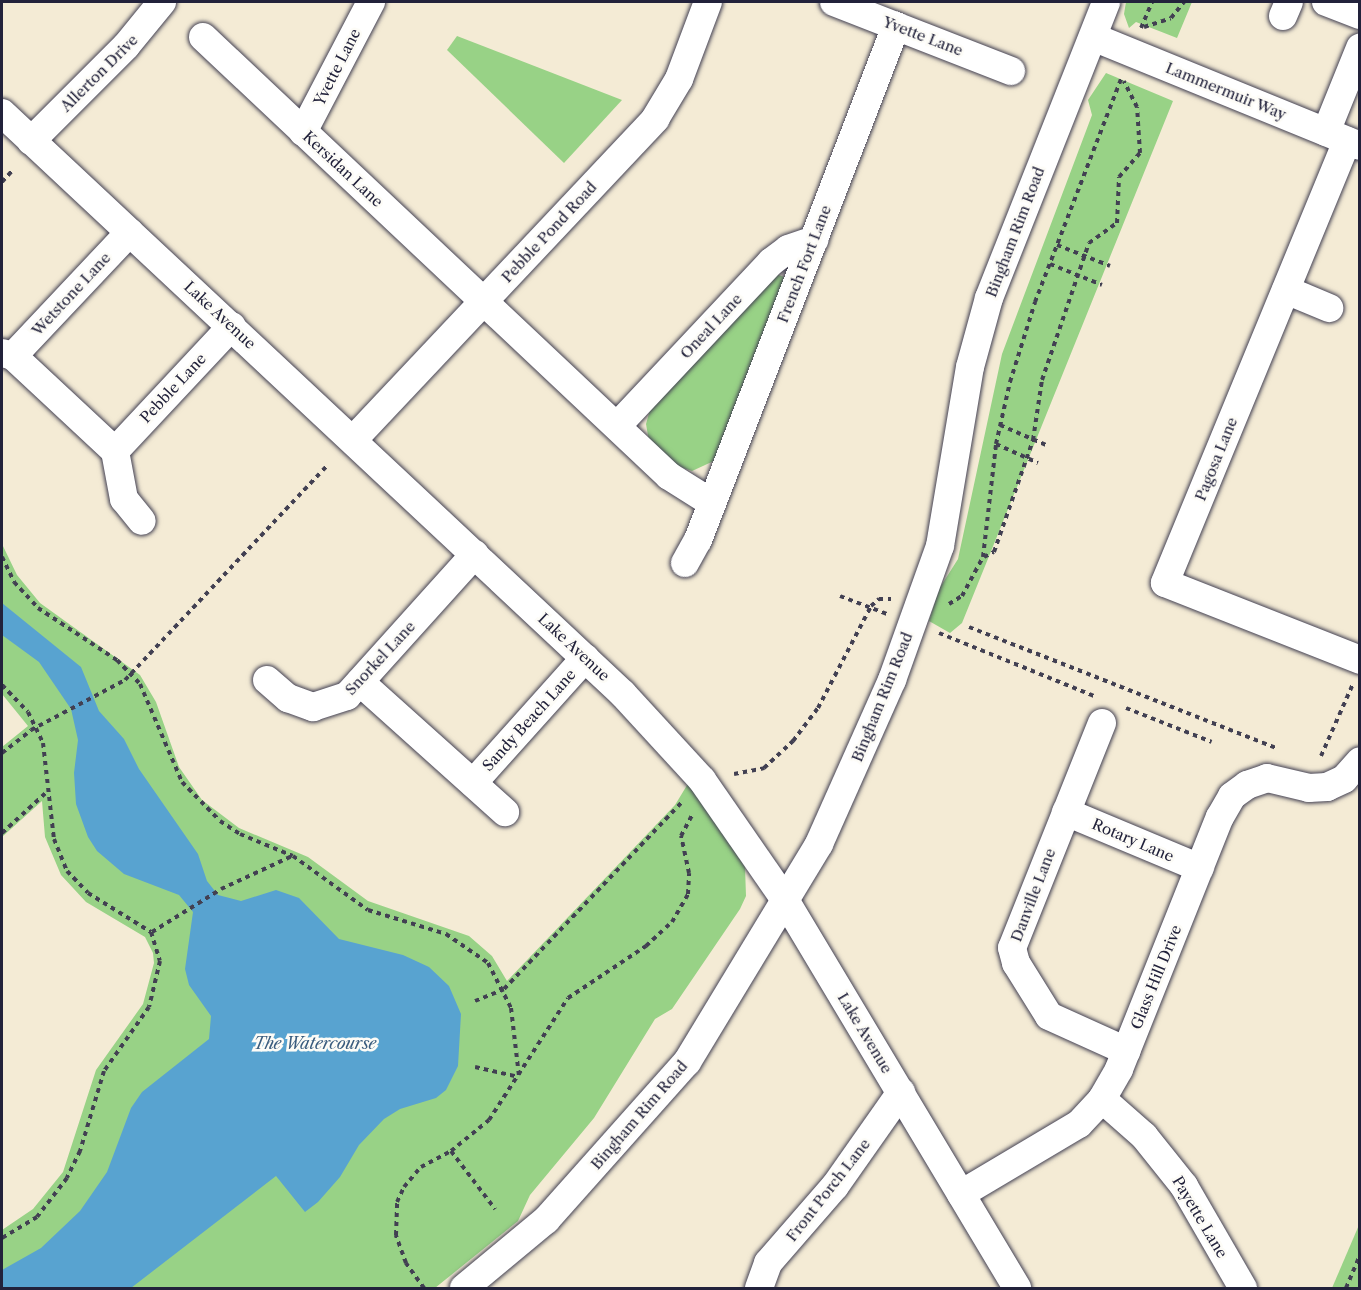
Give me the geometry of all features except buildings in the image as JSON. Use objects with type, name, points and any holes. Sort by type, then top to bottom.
[{"type":"street","name":"Allerton Drive","points":[[31,141],[126,46],[162,2]]},
{"type":"street","name":"Yvette Lane","points":[[303,132],[371,2]]},
{"type":"street","name":"Pebble Pond Road","points":[[353,440],[655,119],[672,93],[708,2]]},
{"type":"street","name":"Yvette Lane","points":[[834,2],[1011,70]]},
{"type":"street","name":"Bingham Rim Road","points":[[464,1288],[546,1220],[687,1062],[819,844],[892,680],[940,546],[970,367],[986,309],[1107,2]]},
{"type":"street","points":[[1326,2],[1359,15]]},
{"type":"street","name":"French Fort Lane","points":[[685,562],[712,503],[896,26]]},
{"type":"street","name":"Kersidan Lane","points":[[203,37],[484,301]]},
{"type":"street","name":"Lammermuir Way","points":[[1093,37],[1344,140]]},
{"type":"street","name":"Pagosa Lane","points":[[1357,669],[1165,583],[1286,290],[1344,140],[1359,48]]},
{"type":"street","name":"Lake Avenue","points":[[2,113],[475,554],[663,735],[713,795],[785,900],[1017,1288]]},
{"type":"street","name":"Wetstone Lane","points":[[7,355],[129,232]]},
{"type":"street","name":"Oneal Lane","points":[[617,426],[771,262],[788,249],[814,240]]},
{"type":"street","points":[[1286,290],[1329,308]]},
{"type":"street","points":[[484,301],[678,483],[712,503]]},
{"type":"street","name":"Pebble Lane","points":[[115,451],[232,326]]},
{"type":"street","points":[[7,355],[115,451],[124,499],[142,521]]},
{"type":"street","name":"Snorkel Lane","points":[[267,680],[288,698],[313,707],[337,702],[360,682],[475,554]]},
{"type":"street","name":"Sandy Beach Lane","points":[[472,783],[585,658]]},
{"type":"street","name":"Sandy Beach Lane","points":[[360,682],[505,812]]},
{"type":"street","name":"Danville Lane","points":[[1107,709],[1013,940],[1013,956],[1049,1016],[1126,1051]]},
{"type":"street","name":"Glass Hill Drive","points":[[961,1194],[1079,1124],[1102,1099],[1126,1051],[1223,810],[1247,785],[1267,778],[1309,788],[1335,784],[1359,761]]},
{"type":"street","name":"Rotary Lane","points":[[1066,812],[1200,868]]},
{"type":"street","name":"Front Porch Lane","points":[[759,1288],[768,1263],[835,1186],[901,1092]]},
{"type":"street","name":"Payette Lane","points":[[1102,1099],[1144,1136],[1184,1186],[1243,1288]]},
{"type":"path","points":[[1141,28],[1171,18],[1184,2]]},
{"type":"path","points":[[983,557],[994,552],[1027,458],[1033,440],[1042,380],[1089,243],[1117,223],[1119,177],[1140,153],[1137,107],[1122,76]]},
{"type":"path","points":[[2,182],[12,171]]},
{"type":"path","points":[[1057,245],[1084,258],[1110,266]]},
{"type":"path","points":[[1050,264],[1102,285]]},
{"type":"path","points":[[1000,425],[1046,445]]},
{"type":"path","points":[[996,444],[1038,463]]},
{"type":"path","points":[[2,753],[38,728],[102,693],[131,674],[327,466]]},
{"type":"path","points":[[2,557],[14,582],[39,608],[111,655],[131,674],[147,696],[172,764],[191,793],[229,828],[293,856],[368,910],[461,941],[488,963],[504,989],[516,1026],[519,1077]]},
{"type":"path","points":[[840,596],[898,619]]},
{"type":"path","points":[[969,627],[1284,752]]},
{"type":"path","points":[[930,629],[1107,709],[1212,742]]},
{"type":"path","points":[[1317,759],[1326,750],[1357,669]]},
{"type":"path","points":[[2,685],[38,728],[49,790],[54,839],[67,871],[88,893],[152,932],[160,950],[155,994],[104,1071],[80,1151],[67,1178],[37,1217],[2,1238]]},
{"type":"path","points":[[424,1288],[400,1250],[396,1227],[398,1202],[412,1176],[451,1151],[489,1120],[519,1077],[568,998],[646,946],[681,911],[689,883],[681,836],[688,819],[734,775]]},
{"type":"path","points":[[2,832],[49,790]]},
{"type":"path","points":[[475,1002],[504,989],[685,798]]},
{"type":"path","points":[[152,932],[220,889],[293,856]]},
{"type":"path","points":[[475,1067],[519,1077]]},
{"type":"path","points":[[451,1151],[495,1209]]},
{"type":"path","points":[[1346,1288],[1359,1255]]},
{"type":"green space","points":[[1126,2],[1192,2],[1177,38],[1136,22],[1129,28],[1124,14]]},
{"type":"green space","points":[[457,36],[622,100],[564,163],[447,50]]},
{"type":"green space","points":[[1106,73],[1173,101],[962,623],[950,633],[929,621],[939,589],[958,559],[1002,354],[1092,115],[1088,100]]},
{"type":"green space","points":[[776,274],[787,278],[716,460],[692,471],[669,463],[649,441],[646,424],[650,410]]},
{"type":"green space","points":[[2,544],[17,575],[40,603],[140,675],[156,702],[179,767],[202,800],[239,828],[308,857],[368,901],[469,936],[492,956],[507,981],[675,805],[689,782],[745,867],[746,896],[740,909],[672,1009],[655,1019],[594,1118],[530,1195],[518,1221],[435,1288],[2,1288],[2,1230],[33,1209],[63,1172],[96,1070],[143,1004],[154,963],[153,953],[145,937],[86,902],[61,875],[45,837],[42,801],[2,837],[2,747],[28,726],[2,694]]},
{"type":"green space","points":[[1359,1225],[1359,1288],[1332,1288]]},
{"type":"water","name":"The Watercourse","points":[[2,603],[81,667],[99,711],[124,739],[139,769],[198,854],[207,881],[218,895],[241,901],[276,890],[299,898],[339,939],[403,955],[429,967],[449,986],[461,1014],[458,1066],[446,1090],[436,1098],[400,1109],[384,1119],[359,1145],[340,1177],[318,1202],[305,1212],[276,1176],[131,1288],[2,1288],[2,1270],[41,1248],[80,1211],[107,1172],[131,1108],[142,1092],[209,1039],[211,1016],[189,985],[185,969],[193,912],[179,895],[124,874],[97,851],[88,837],[76,804],[74,773],[78,740],[71,709],[39,662],[2,635]]}]
